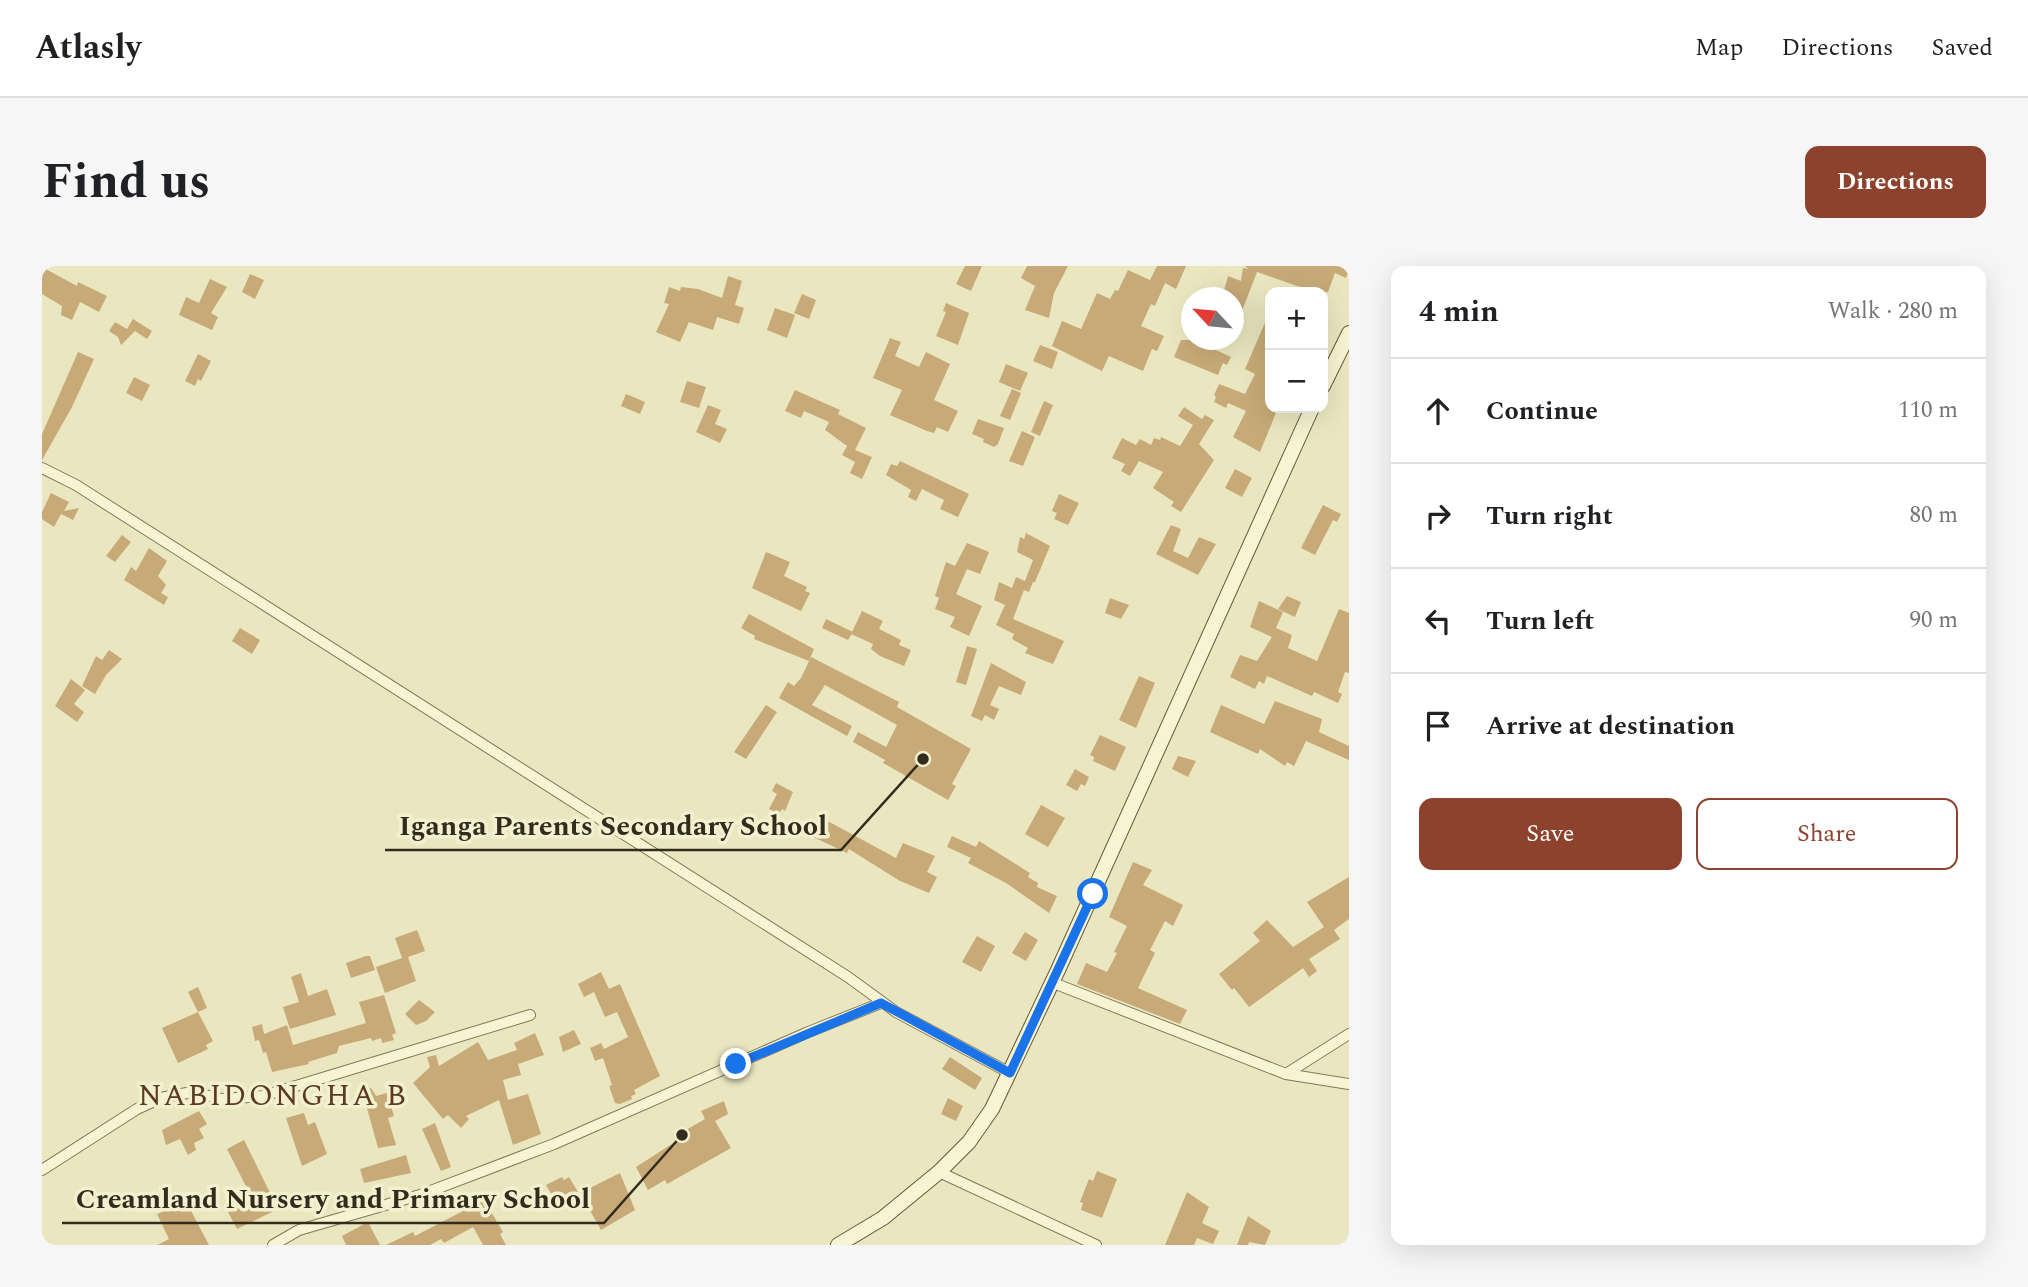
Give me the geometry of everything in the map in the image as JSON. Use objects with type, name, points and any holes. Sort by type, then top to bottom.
[{"type":"main road","points":[[1328,376],[1349,333]]},
{"type":"main road","points":[[838,1245],[883,1218],[939,1172],[969,1142],[992,1109],[1310,413]]},
{"type":"street","points":[[42,468],[87,492],[543,782],[848,977],[881,1003],[1010,1073]]},
{"type":"street","points":[[1051,982],[1286,1074],[1349,1084]]},
{"type":"street","points":[[273,1245],[299,1230],[420,1195],[554,1144],[806,1032],[881,1003]]},
{"type":"street","points":[[42,1170],[136,1109],[160,1098],[192,1092],[222,1099],[263,1096],[530,1015]]},
{"type":"street","points":[[1286,1074],[1349,1034]]},
{"type":"street","points":[[939,1172],[1096,1245]]},
{"type":"building","points":[[965,266],[982,266],[971,291],[956,284]]},
{"type":"building","points":[[1027,266],[1068,266],[1054,293],[1049,318],[1025,310],[1035,286],[1021,278]]},
{"type":"building","points":[[1157,266],[1186,266],[1176,289],[1165,283],[1155,306],[1151,304],[1141,326],[1164,336],[1157,351],[1152,349],[1143,371],[1109,356],[1102,371],[1052,346],[1062,321],[1081,329],[1097,293],[1110,299],[1115,290],[1118,291],[1128,270],[1150,280]]},
{"type":"building","points":[[1245,266],[1349,266],[1346,278],[1335,273],[1328,292],[1328,287],[1300,287],[1257,272],[1244,306],[1244,287],[1225,287],[1228,276],[1241,281],[1243,268],[1249,269]]},
{"type":"building","points":[[42,267],[77,286],[78,282],[107,296],[99,312],[80,302],[72,320],[61,315],[62,306],[42,294]]},
{"type":"building","points":[[250,274],[264,280],[255,299],[242,292]]},
{"type":"building","points":[[728,276],[742,281],[735,305],[744,308],[739,324],[717,317],[713,330],[689,322],[680,342],[656,332],[669,304],[664,303],[669,287],[680,291],[681,287],[698,289],[722,298]]},
{"type":"building","points":[[210,279],[227,287],[211,313],[218,317],[212,330],[179,315],[186,297],[199,303]]},
{"type":"building","points":[[802,294],[816,300],[809,319],[794,313]]},
{"type":"building","points":[[946,303],[969,313],[958,345],[936,336],[946,312],[943,311]]},
{"type":"building","points":[[775,308],[795,315],[787,338],[767,330]]},
{"type":"building","points":[[133,319],[152,331],[147,339],[135,331],[121,345],[118,337],[109,331],[115,322],[127,329]]},
{"type":"building","points":[[1265,323],[1265,413],[1276,413],[1260,452],[1233,437],[1246,411],[1228,403],[1226,408],[1214,402],[1219,384],[1245,394],[1255,374],[1245,369]]},
{"type":"building","points":[[890,338],[901,342],[895,356],[919,367],[926,352],[950,364],[934,400],[958,411],[948,432],[937,427],[934,433],[927,431],[890,415],[902,390],[873,378]]},
{"type":"building","points":[[1181,340],[1181,350],[1216,350],[1231,357],[1227,365],[1223,363],[1218,375],[1174,357]]},
{"type":"building","points":[[1040,345],[1058,352],[1052,369],[1033,361]]},
{"type":"building","points":[[78,352],[94,359],[72,407],[42,460],[42,434]]},
{"type":"building","points":[[198,354],[211,361],[201,381],[198,379],[195,386],[185,381]]},
{"type":"building","points":[[1006,364],[1028,373],[1020,391],[999,382]]},
{"type":"building","points":[[134,377],[150,385],[142,401],[126,393]]},
{"type":"building","points":[[687,381],[706,387],[699,408],[680,402]]},
{"type":"building","points":[[1012,389],[1021,393],[1010,420],[1000,416]]},
{"type":"building","points":[[795,390],[840,410],[838,414],[866,428],[855,450],[872,457],[862,479],[850,473],[855,462],[842,455],[847,446],[825,430],[829,422],[804,411],[801,418],[785,411]]},
{"type":"building","points":[[626,394],[645,402],[640,414],[621,406]]},
{"type":"building","points":[[1044,401],[1053,405],[1040,436],[1031,432]]},
{"type":"building","points":[[708,405],[721,410],[715,424],[727,429],[720,443],[696,432]]},
{"type":"building","points":[[1184,407],[1202,419],[1205,415],[1214,420],[1199,444],[1214,460],[1181,512],[1171,506],[1174,502],[1153,488],[1163,472],[1139,461],[1130,476],[1121,471],[1125,464],[1112,458],[1122,438],[1136,445],[1140,439],[1151,445],[1154,438],[1160,440],[1161,437],[1180,446],[1193,425],[1178,416]]},
{"type":"building","points":[[978,419],[1004,428],[998,444],[994,447],[972,434]]},
{"type":"building","points":[[1022,431],[1035,437],[1023,466],[1009,461]]},
{"type":"building","points":[[900,461],[969,494],[958,517],[940,509],[944,500],[922,489],[916,501],[908,497],[911,490],[886,475],[891,464],[897,466]]},
{"type":"building","points":[[1235,469],[1252,478],[1242,497],[1225,488]]},
{"type":"building","points":[[51,493],[69,502],[64,511],[79,508],[73,520],[61,514],[54,527],[42,519],[42,512]]},
{"type":"building","points":[[1059,494],[1079,503],[1068,525],[1054,519],[1057,513],[1052,511]]},
{"type":"building","points":[[1323,505],[1341,514],[1337,522],[1333,520],[1315,555],[1301,548]]},
{"type":"building","points":[[1171,525],[1181,529],[1173,551],[1188,558],[1199,537],[1216,544],[1198,575],[1156,554]]},
{"type":"building","points":[[1026,533],[1050,546],[1035,582],[1029,592],[1024,590],[1013,619],[1064,641],[1053,664],[1025,653],[1028,648],[1012,639],[1014,634],[996,625],[1005,605],[994,600],[999,582],[1012,588],[1016,577],[1025,581],[1033,560],[1017,552],[1020,537],[1024,539]]},
{"type":"building","points":[[122,535],[131,542],[115,562],[106,556]]},
{"type":"building","points":[[967,543],[989,552],[980,574],[967,569],[956,594],[982,606],[969,636],[950,627],[955,617],[935,609],[939,598],[935,596],[946,562],[955,566]]},
{"type":"building","points":[[149,548],[167,561],[158,576],[166,585],[161,593],[168,597],[164,605],[124,580],[131,567],[136,571]]},
{"type":"building","points":[[766,552],[790,562],[784,576],[807,587],[805,591],[810,593],[801,611],[752,588]]},
{"type":"building","points":[[1287,596],[1301,602],[1295,617],[1278,609]]},
{"type":"building","points":[[1110,598],[1129,605],[1121,619],[1105,613]]},
{"type":"building","points":[[1259,601],[1283,612],[1276,628],[1292,635],[1288,648],[1317,661],[1339,609],[1349,613],[1349,673],[1345,672],[1338,692],[1342,694],[1338,703],[1314,692],[1312,696],[1267,676],[1264,684],[1259,681],[1255,689],[1230,677],[1240,655],[1257,661],[1272,637],[1250,627]]},
{"type":"building","points":[[862,611],[883,621],[879,629],[901,640],[899,645],[911,650],[904,666],[880,656],[871,649],[873,644],[851,634]]},
{"type":"building","points":[[749,614],[814,649],[809,661],[754,639],[755,636],[741,628]]},
{"type":"building","points":[[826,619],[853,632],[848,640],[822,628]]},
{"type":"building","points":[[240,628],[260,640],[252,654],[232,641]]},
{"type":"building","points":[[967,646],[977,649],[966,685],[956,682]]},
{"type":"building","points":[[109,650],[122,659],[106,675],[95,694],[82,686],[96,656],[102,660]]},
{"type":"building","points":[[811,657],[899,702],[897,707],[971,749],[952,784],[956,786],[948,800],[883,763],[885,760],[853,742],[858,732],[886,747],[897,725],[825,685],[812,705],[852,726],[847,736],[779,698],[788,682],[794,686],[801,678]]},
{"type":"building","points":[[991,663],[1026,682],[1021,695],[999,686],[990,705],[999,709],[994,720],[985,715],[982,721],[971,716]]},
{"type":"building","points":[[1139,676],[1155,683],[1136,728],[1119,720]]},
{"type":"building","points":[[71,679],[85,690],[74,704],[84,712],[77,722],[55,706]]},
{"type":"building","points":[[1275,701],[1322,719],[1319,732],[1349,746],[1349,760],[1306,741],[1294,766],[1287,762],[1285,766],[1260,749],[1258,754],[1210,732],[1221,705],[1264,724]]},
{"type":"building","points":[[766,705],[777,712],[746,759],[734,752]]},
{"type":"building","points":[[1100,735],[1126,747],[1115,771],[1093,761],[1094,757],[1090,755]]},
{"type":"building","points":[[1178,756],[1196,761],[1188,777],[1172,769]]},
{"type":"building","points":[[1075,769],[1089,777],[1085,786],[1081,784],[1077,791],[1066,785]]},
{"type":"building","points":[[776,783],[793,792],[785,811],[782,809],[779,814],[769,809],[777,794],[772,791]]},
{"type":"building","points":[[1041,805],[1065,818],[1048,847],[1025,834]]},
{"type":"building","points":[[822,818],[896,858],[903,843],[935,856],[927,872],[937,877],[929,893],[900,881],[849,849],[847,853],[813,837]]},
{"type":"building","points":[[952,836],[976,847],[979,841],[1030,873],[1028,877],[1038,883],[1037,887],[1057,896],[1049,913],[1006,883],[968,863],[971,858],[947,847]]},
{"type":"building","points":[[1133,862],[1152,870],[1143,885],[1183,905],[1173,926],[1165,921],[1150,950],[1155,953],[1138,988],[1187,1010],[1180,1024],[1077,984],[1086,963],[1107,972],[1117,953],[1114,952],[1127,926],[1109,917]]},
{"type":"building","points":[[1349,877],[1349,919],[1334,930],[1340,939],[1309,959],[1317,971],[1309,977],[1303,968],[1249,1007],[1219,974],[1260,941],[1253,933],[1267,920],[1293,947],[1324,927],[1307,902]]},
{"type":"building","points":[[417,930],[425,951],[408,957],[416,981],[385,993],[376,967],[402,958],[395,938]]},
{"type":"building","points":[[1025,932],[1038,940],[1026,961],[1012,953]]},
{"type":"building","points":[[977,936],[995,946],[981,972],[962,962]]},
{"type":"building","points":[[370,956],[375,970],[351,978],[346,963]]},
{"type":"building","points":[[601,972],[609,989],[620,984],[660,1076],[634,1090],[636,1094],[631,1096],[632,1099],[620,1104],[615,1103],[603,1058],[595,1061],[590,1048],[601,1043],[604,1049],[628,1037],[617,1012],[605,1017],[594,992],[584,997],[578,984]]},
{"type":"building","points":[[301,973],[308,996],[327,989],[336,1015],[290,1029],[283,1007],[299,1002],[291,977]]},
{"type":"building","points":[[198,987],[207,1008],[198,1012],[188,992]]},
{"type":"building","points":[[384,995],[396,1033],[392,1035],[394,1040],[382,1043],[381,1038],[372,1041],[371,1038],[339,1046],[337,1053],[308,1062],[309,1064],[272,1072],[266,1052],[263,1053],[259,1040],[255,1041],[252,1027],[262,1024],[264,1034],[287,1025],[293,1045],[366,1023],[359,1002]]},
{"type":"building","points":[[419,1000],[435,1012],[426,1021],[416,1025],[405,1014]]},
{"type":"building","points":[[198,1012],[213,1041],[206,1045],[208,1049],[178,1063],[162,1028]]},
{"type":"building","points":[[574,1030],[581,1044],[563,1052],[559,1037]]},
{"type":"building","points":[[535,1033],[544,1055],[518,1064],[521,1075],[503,1080],[508,1100],[528,1094],[541,1134],[513,1145],[499,1100],[466,1116],[469,1119],[461,1128],[448,1115],[443,1119],[413,1083],[430,1067],[427,1057],[436,1055],[439,1066],[478,1042],[488,1060],[517,1050],[514,1043]]},
{"type":"building","points":[[950,1057],[982,1078],[975,1090],[942,1069]]},
{"type":"building","points":[[371,1088],[376,1096],[387,1093],[394,1116],[388,1118],[396,1145],[378,1148],[362,1090]]},
{"type":"building","points":[[948,1098],[963,1106],[956,1121],[941,1114]]},
{"type":"building","points":[[724,1101],[728,1114],[715,1121],[731,1148],[667,1184],[665,1180],[648,1190],[636,1167],[689,1133],[686,1130],[705,1119],[701,1111]]},
{"type":"building","points":[[199,1111],[207,1124],[199,1129],[204,1138],[194,1143],[196,1150],[188,1155],[180,1139],[166,1145],[162,1130]]},
{"type":"building","points":[[304,1113],[308,1125],[315,1122],[327,1154],[302,1166],[286,1118]]},
{"type":"building","points":[[435,1123],[451,1167],[441,1171],[422,1129]]},
{"type":"building","points":[[244,1140],[278,1209],[237,1229],[228,1212],[253,1200],[227,1149]]},
{"type":"building","points":[[406,1155],[411,1173],[364,1183],[360,1169]]},
{"type":"building","points":[[1097,1171],[1117,1179],[1102,1218],[1081,1210],[1083,1203],[1080,1202],[1089,1179],[1093,1181]]},
{"type":"building","points":[[620,1173],[635,1210],[601,1230],[580,1193]]},
{"type":"building","points":[[562,1177],[564,1180],[569,1177],[578,1192],[557,1204],[546,1185]]},
{"type":"building","points":[[1187,1192],[1209,1207],[1202,1223],[1219,1231],[1213,1244],[1197,1238],[1194,1245],[1165,1245]]},
{"type":"building","points":[[182,1193],[209,1245],[157,1245],[169,1239],[157,1214],[164,1211],[159,1203]]},
{"type":"building","points":[[484,1200],[503,1232],[500,1234],[506,1245],[483,1245],[473,1227],[444,1243],[441,1239],[430,1245],[386,1245],[413,1232],[415,1236]]},
{"type":"building","points":[[1248,1216],[1271,1231],[1265,1245],[1249,1242],[1248,1245],[1237,1245]]},
{"type":"building","points":[[368,1222],[380,1245],[346,1245],[342,1236]]},
{"type":"place","name":"Iganga Parents Secondary School","points":[[923,759]]},
{"type":"place","name":"Creamland Nursery and Primary School","points":[[682,1135]]},
{"type":"district","name":"NABIDONGHA B","points":[[273,1096]]},
{"type":"route","points":[[736,1064],[806,1032],[881,1003],[1010,1073],[1093,894]]}]
